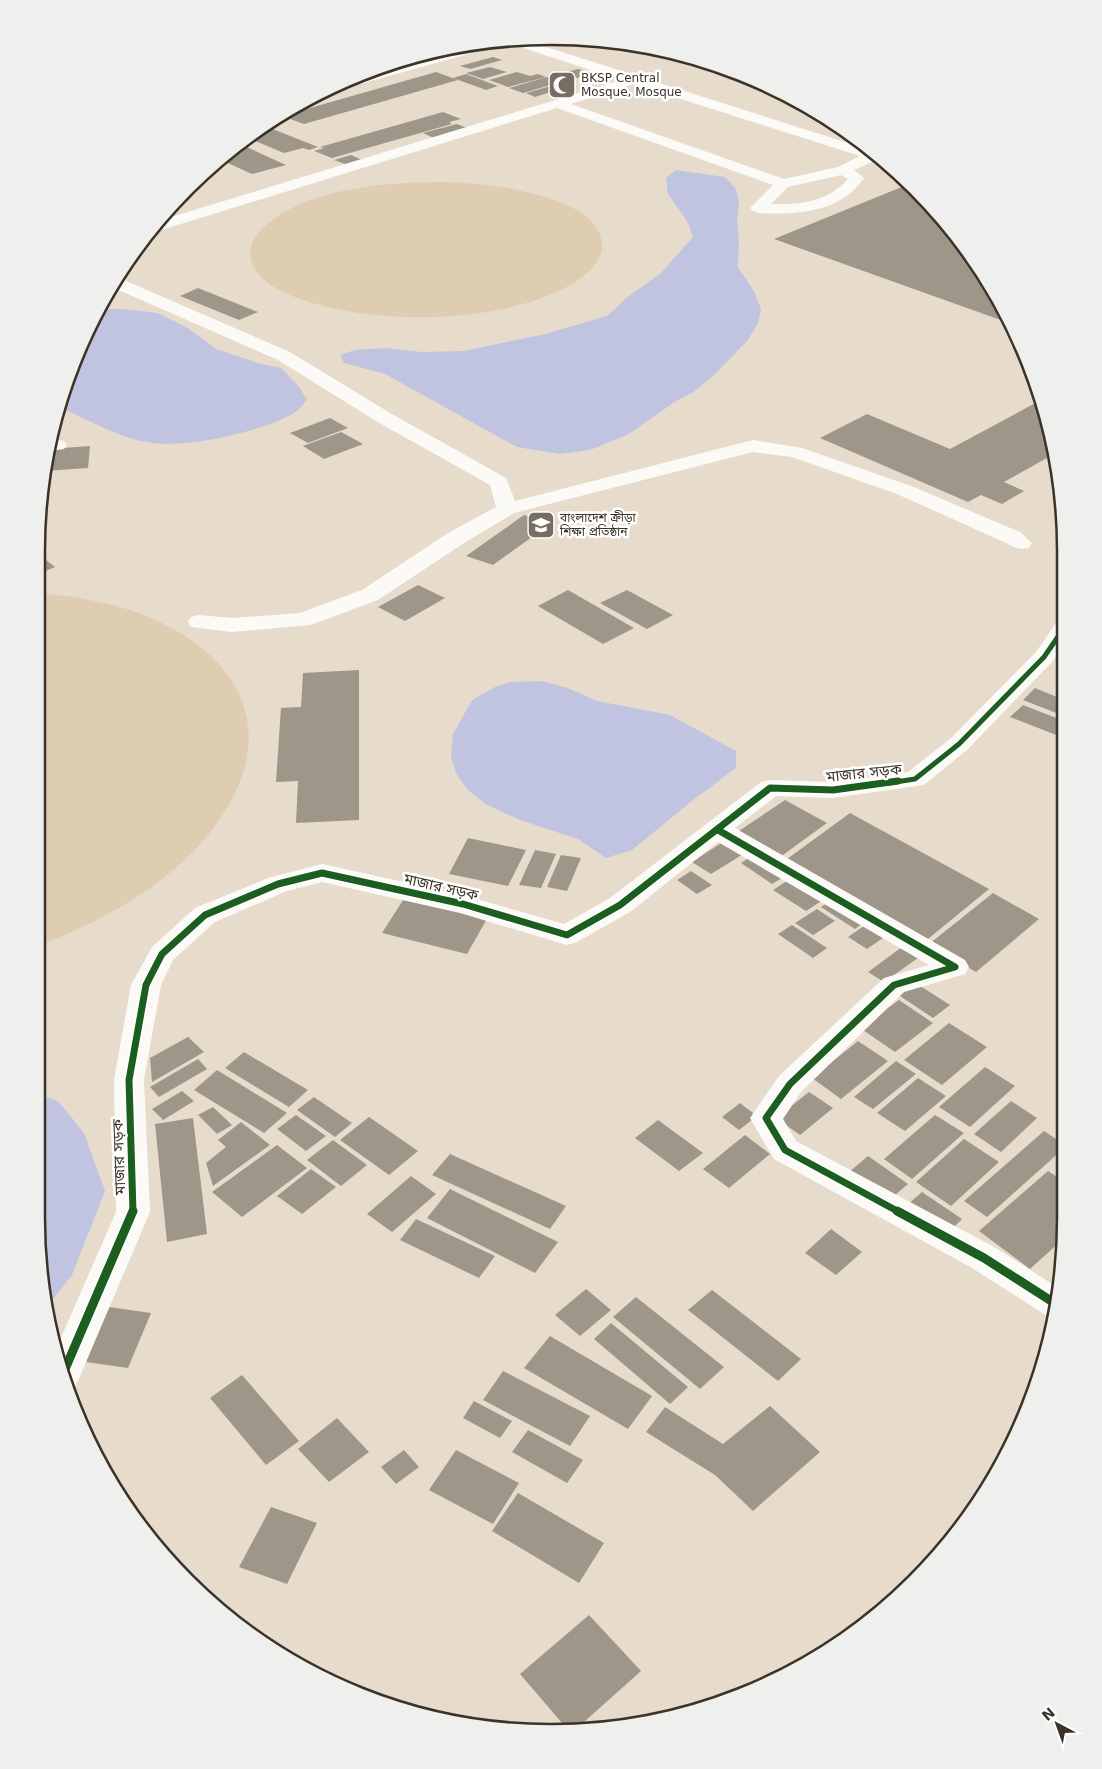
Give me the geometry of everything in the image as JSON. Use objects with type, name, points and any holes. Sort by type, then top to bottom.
[{"type":"street","points":[[528,46],[862,152]]},
{"type":"street","points":[[165,224],[633,80]]},
{"type":"street","points":[[556,103],[783,184]]},
{"type":"street","points":[[843,170],[857,178],[838,197],[810,207],[785,210],[758,208],[783,184],[843,170],[871,159]]},
{"type":"street","points":[[121,285],[284,356],[383,417],[499,482],[507,509]]},
{"type":"street","points":[[199,622],[232,624],[303,620],[370,596],[456,538],[507,509],[752,446],[795,452],[904,490],[1012,537],[1021,543]]},
{"type":"street","name":"মাজার সড়ক","points":[[67,1365],[133,1212],[129,1080],[146,985],[162,954],[205,915],[278,884],[322,873],[463,904],[567,935],[620,905],[770,788],[833,790],[915,779],[959,744],[1054,661]]},
{"type":"street","points":[[718,830],[955,967],[894,985],[790,1084],[766,1118],[785,1150],[984,1258],[1050,1300]]},
{"type":"shaded area","points":[[445,182],[485,185],[536,194],[560,202],[580,212],[595,225],[602,242],[598,261],[590,271],[574,283],[546,297],[514,307],[442,317],[405,317],[370,314],[336,309],[306,301],[291,296],[269,284],[257,273],[253,266],[250,256],[251,246],[261,230],[279,216],[300,204],[323,196],[373,186],[399,183]]},
{"type":"shaded area","points":[[45,594],[125,608],[151,618],[185,636],[212,657],[232,681],[244,707],[249,735],[245,765],[233,797],[212,830],[195,849],[156,884],[134,899],[45,943]]},
{"type":"water","points":[[676,170],[725,177],[736,189],[739,203],[737,222],[739,241],[738,267],[754,291],[761,309],[758,324],[747,341],[714,375],[695,391],[676,401],[629,434],[590,450],[559,454],[517,447],[385,374],[344,363],[340,355],[355,350],[386,348],[422,352],[464,351],[545,334],[607,316],[626,298],[660,274],[693,237],[687,221],[668,194],[666,178]]},
{"type":"water","points":[[107,309],[157,313],[188,328],[216,349],[261,364],[281,368],[299,387],[307,400],[296,412],[265,426],[225,437],[185,443],[168,444],[141,441],[106,429],[65,410],[84,357]]},
{"type":"water","points":[[542,681],[568,688],[597,701],[670,715],[736,751],[736,768],[632,850],[606,858],[578,839],[520,820],[485,804],[466,788],[456,773],[451,757],[453,734],[472,700],[497,686],[511,682]]},
{"type":"water","points":[[45,1096],[58,1101],[84,1133],[105,1191],[72,1275],[52,1300],[46,1251]]},
{"type":"building","points":[[493,57],[502,60],[470,69],[460,66]]},
{"type":"building","points":[[490,67],[507,72],[483,79],[466,73]]},
{"type":"building","points":[[578,69],[592,73],[577,78],[562,73]]},
{"type":"building","points":[[436,72],[458,80],[304,124],[289,119],[304,110]]},
{"type":"building","points":[[517,72],[530,76],[538,74],[546,77],[508,87],[489,80]]},
{"type":"building","points":[[466,74],[498,86],[486,90],[453,78]]},
{"type":"building","points":[[547,77],[561,82],[523,93],[509,88]]},
{"type":"building","points":[[561,83],[570,86],[535,97],[526,93]]},
{"type":"building","points":[[443,112],[461,119],[449,122],[452,124],[332,158],[314,151],[324,148],[320,147]]},
{"type":"building","points":[[457,124],[467,128],[434,138],[423,133]]},
{"type":"building","points":[[272,129],[318,147],[309,150],[303,148],[284,153],[255,141]]},
{"type":"building","points":[[247,147],[286,165],[252,174],[227,163]]},
{"type":"building","points":[[351,155],[364,161],[348,165],[334,160]]},
{"type":"building","points":[[902,187],[931,217],[952,243],[972,270],[1001,320],[774,239]]},
{"type":"building","points":[[198,288],[258,312],[239,320],[180,296]]},
{"type":"building","points":[[1035,403],[1048,457],[1004,482],[1024,491],[1002,504],[981,495],[968,502],[820,438],[867,414],[950,449]]},
{"type":"building","points":[[330,418],[348,428],[308,443],[290,433]]},
{"type":"building","points":[[341,432],[363,444],[324,459],[303,446]]},
{"type":"building","points":[[90,446],[88,468],[52,470],[56,449]]},
{"type":"building","points":[[524,515],[550,524],[493,565],[466,556]]},
{"type":"building","points":[[45,559],[55,567],[45,571]]},
{"type":"building","points":[[418,585],[445,598],[405,621],[378,607]]},
{"type":"building","points":[[568,590],[634,628],[603,644],[538,606]]},
{"type":"building","points":[[627,590],[673,615],[647,629],[600,603]]},
{"type":"building","points":[[359,670],[359,820],[296,823],[298,781],[276,782],[281,708],[301,707],[303,673]]},
{"type":"building","points":[[1035,688],[1057,697],[1057,713],[1023,700]]},
{"type":"building","points":[[1023,705],[1057,718],[1057,735],[1010,717]]},
{"type":"building","points":[[785,800],[827,823],[776,860],[733,835]]},
{"type":"building","points":[[850,813],[989,889],[923,943],[783,862]]},
{"type":"building","points":[[468,838],[526,850],[508,886],[449,874]]},
{"type":"building","points":[[726,840],[745,853],[711,874],[692,862]]},
{"type":"building","points":[[535,850],[556,854],[541,888],[519,885]]},
{"type":"building","points":[[755,854],[787,875],[772,884],[741,863]]},
{"type":"building","points":[[561,855],[581,858],[567,891],[547,887]]},
{"type":"building","points":[[691,871],[712,885],[697,894],[677,880]]},
{"type":"building","points":[[793,877],[826,898],[806,911],[773,890]]},
{"type":"building","points":[[993,893],[1039,919],[976,972],[929,944]]},
{"type":"building","points":[[405,897],[488,917],[467,954],[382,933]]},
{"type":"building","points":[[833,899],[867,920],[855,929],[821,907]]},
{"type":"building","points":[[817,909],[835,921],[813,935],[795,923]]},
{"type":"building","points":[[871,921],[890,933],[867,949],[848,937]]},
{"type":"building","points":[[792,925],[827,948],[813,958],[778,934]]},
{"type":"building","points":[[902,947],[918,958],[884,982],[868,972]]},
{"type":"building","points":[[914,982],[950,1005],[933,1018],[897,994]]},
{"type":"building","points":[[899,1000],[933,1023],[895,1052],[860,1028]]},
{"type":"building","points":[[949,1023],[987,1047],[942,1085],[904,1060]]},
{"type":"building","points":[[188,1037],[204,1052],[152,1082],[150,1058]]},
{"type":"building","points":[[858,1041],[888,1061],[841,1099],[812,1078]]},
{"type":"building","points":[[244,1052],[308,1090],[289,1107],[225,1068]]},
{"type":"building","points":[[198,1059],[207,1069],[159,1097],[150,1087]]},
{"type":"building","points":[[896,1061],[916,1074],[873,1109],[854,1097]]},
{"type":"building","points":[[985,1067],[1015,1086],[970,1127],[939,1107]]},
{"type":"building","points":[[217,1070],[287,1113],[264,1133],[194,1090]]},
{"type":"building","points":[[918,1078],[946,1096],[905,1131],[877,1113]]},
{"type":"building","points":[[182,1091],[194,1101],[163,1120],[152,1109]]},
{"type":"building","points":[[809,1092],[833,1108],[800,1135],[776,1118]]},
{"type":"building","points":[[314,1097],[352,1123],[335,1137],[297,1110]]},
{"type":"building","points":[[1011,1101],[1037,1118],[1001,1152],[974,1134]]},
{"type":"building","points":[[740,1103],[757,1116],[739,1130],[722,1117]]},
{"type":"building","points":[[213,1107],[232,1125],[217,1134],[198,1115]]},
{"type":"building","points":[[296,1115],[326,1136],[306,1151],[277,1129]]},
{"type":"building","points":[[935,1115],[964,1133],[912,1179],[884,1159]]},
{"type":"building","points":[[369,1117],[418,1151],[389,1175],[340,1140]]},
{"type":"building","points":[[193,1118],[207,1234],[167,1242],[155,1124]]},
{"type":"building","points":[[658,1120],[703,1153],[679,1171],[635,1138]]},
{"type":"building","points":[[241,1122],[270,1145],[213,1186],[206,1163],[226,1147],[218,1140]]},
{"type":"building","points":[[1044,1131],[1057,1140],[1057,1154],[987,1217],[964,1201]]},
{"type":"building","points":[[745,1135],[770,1154],[729,1188],[703,1169]]},
{"type":"building","points":[[964,1139],[999,1162],[951,1206],[916,1182]]},
{"type":"building","points":[[333,1140],[367,1165],[341,1186],[307,1160]]},
{"type":"building","points":[[277,1145],[307,1168],[242,1217],[212,1192]]},
{"type":"building","points":[[450,1154],[566,1206],[550,1229],[432,1175]]},
{"type":"building","points":[[868,1156],[908,1184],[888,1201],[848,1173]]},
{"type":"building","points":[[311,1169],[336,1187],[302,1214],[277,1196]]},
{"type":"building","points":[[1048,1171],[1057,1177],[1056,1245],[1030,1269],[979,1231]]},
{"type":"building","points":[[411,1176],[436,1194],[392,1232],[367,1214]]},
{"type":"building","points":[[450,1189],[558,1242],[535,1273],[427,1218]]},
{"type":"building","points":[[922,1192],[962,1219],[948,1233],[907,1205]]},
{"type":"building","points":[[416,1219],[495,1256],[479,1278],[400,1240]]},
{"type":"building","points":[[831,1229],[862,1252],[836,1275],[805,1253]]},
{"type":"building","points":[[586,1289],[611,1310],[580,1336],[555,1315]]},
{"type":"building","points":[[712,1290],[801,1359],[778,1381],[688,1310]]},
{"type":"building","points":[[636,1297],[724,1367],[700,1389],[613,1317]]},
{"type":"building","points":[[109,1307],[151,1313],[128,1368],[86,1362]]},
{"type":"building","points":[[611,1323],[688,1387],[670,1404],[594,1339]]},
{"type":"building","points":[[550,1336],[652,1396],[628,1429],[524,1368]]},
{"type":"building","points":[[503,1371],[590,1416],[570,1446],[483,1400]]},
{"type":"building","points":[[242,1375],[299,1441],[266,1465],[210,1398]]},
{"type":"building","points":[[474,1401],[512,1421],[500,1438],[463,1418]]},
{"type":"building","points":[[770,1406],[820,1452],[753,1511],[715,1475],[646,1432],[665,1407],[723,1444]]},
{"type":"building","points":[[337,1418],[369,1452],[329,1482],[298,1449]]},
{"type":"building","points":[[528,1430],[583,1460],[567,1483],[512,1452]]},
{"type":"building","points":[[404,1450],[419,1467],[396,1484],[381,1467]]},
{"type":"building","points":[[456,1450],[519,1483],[493,1524],[429,1490]]},
{"type":"building","points":[[518,1493],[604,1543],[579,1583],[492,1531]]},
{"type":"building","points":[[271,1507],[317,1523],[287,1584],[239,1567]]},
{"type":"building","points":[[589,1615],[641,1671],[583,1723],[563,1724],[520,1674]]},
{"type":"cycle path","points":[[67,1365],[133,1212],[129,1080],[146,985],[162,954],[205,915],[278,884],[322,873],[463,904],[567,935],[620,905],[770,788],[833,790],[915,779],[959,744],[1044,657],[1057,638]]},
{"type":"cycle path","points":[[718,830],[955,967],[894,985],[790,1084],[766,1118],[785,1150],[984,1258],[1050,1300]]},
{"type":"place","name":"BKSP Central Mosque, Mosque","points":[[562,85]]},
{"type":"place","name":"বাংলাদেশ ক্রীড়া শিক্ষা প্রতিষ্ঠান","points":[[541,525]]}]
